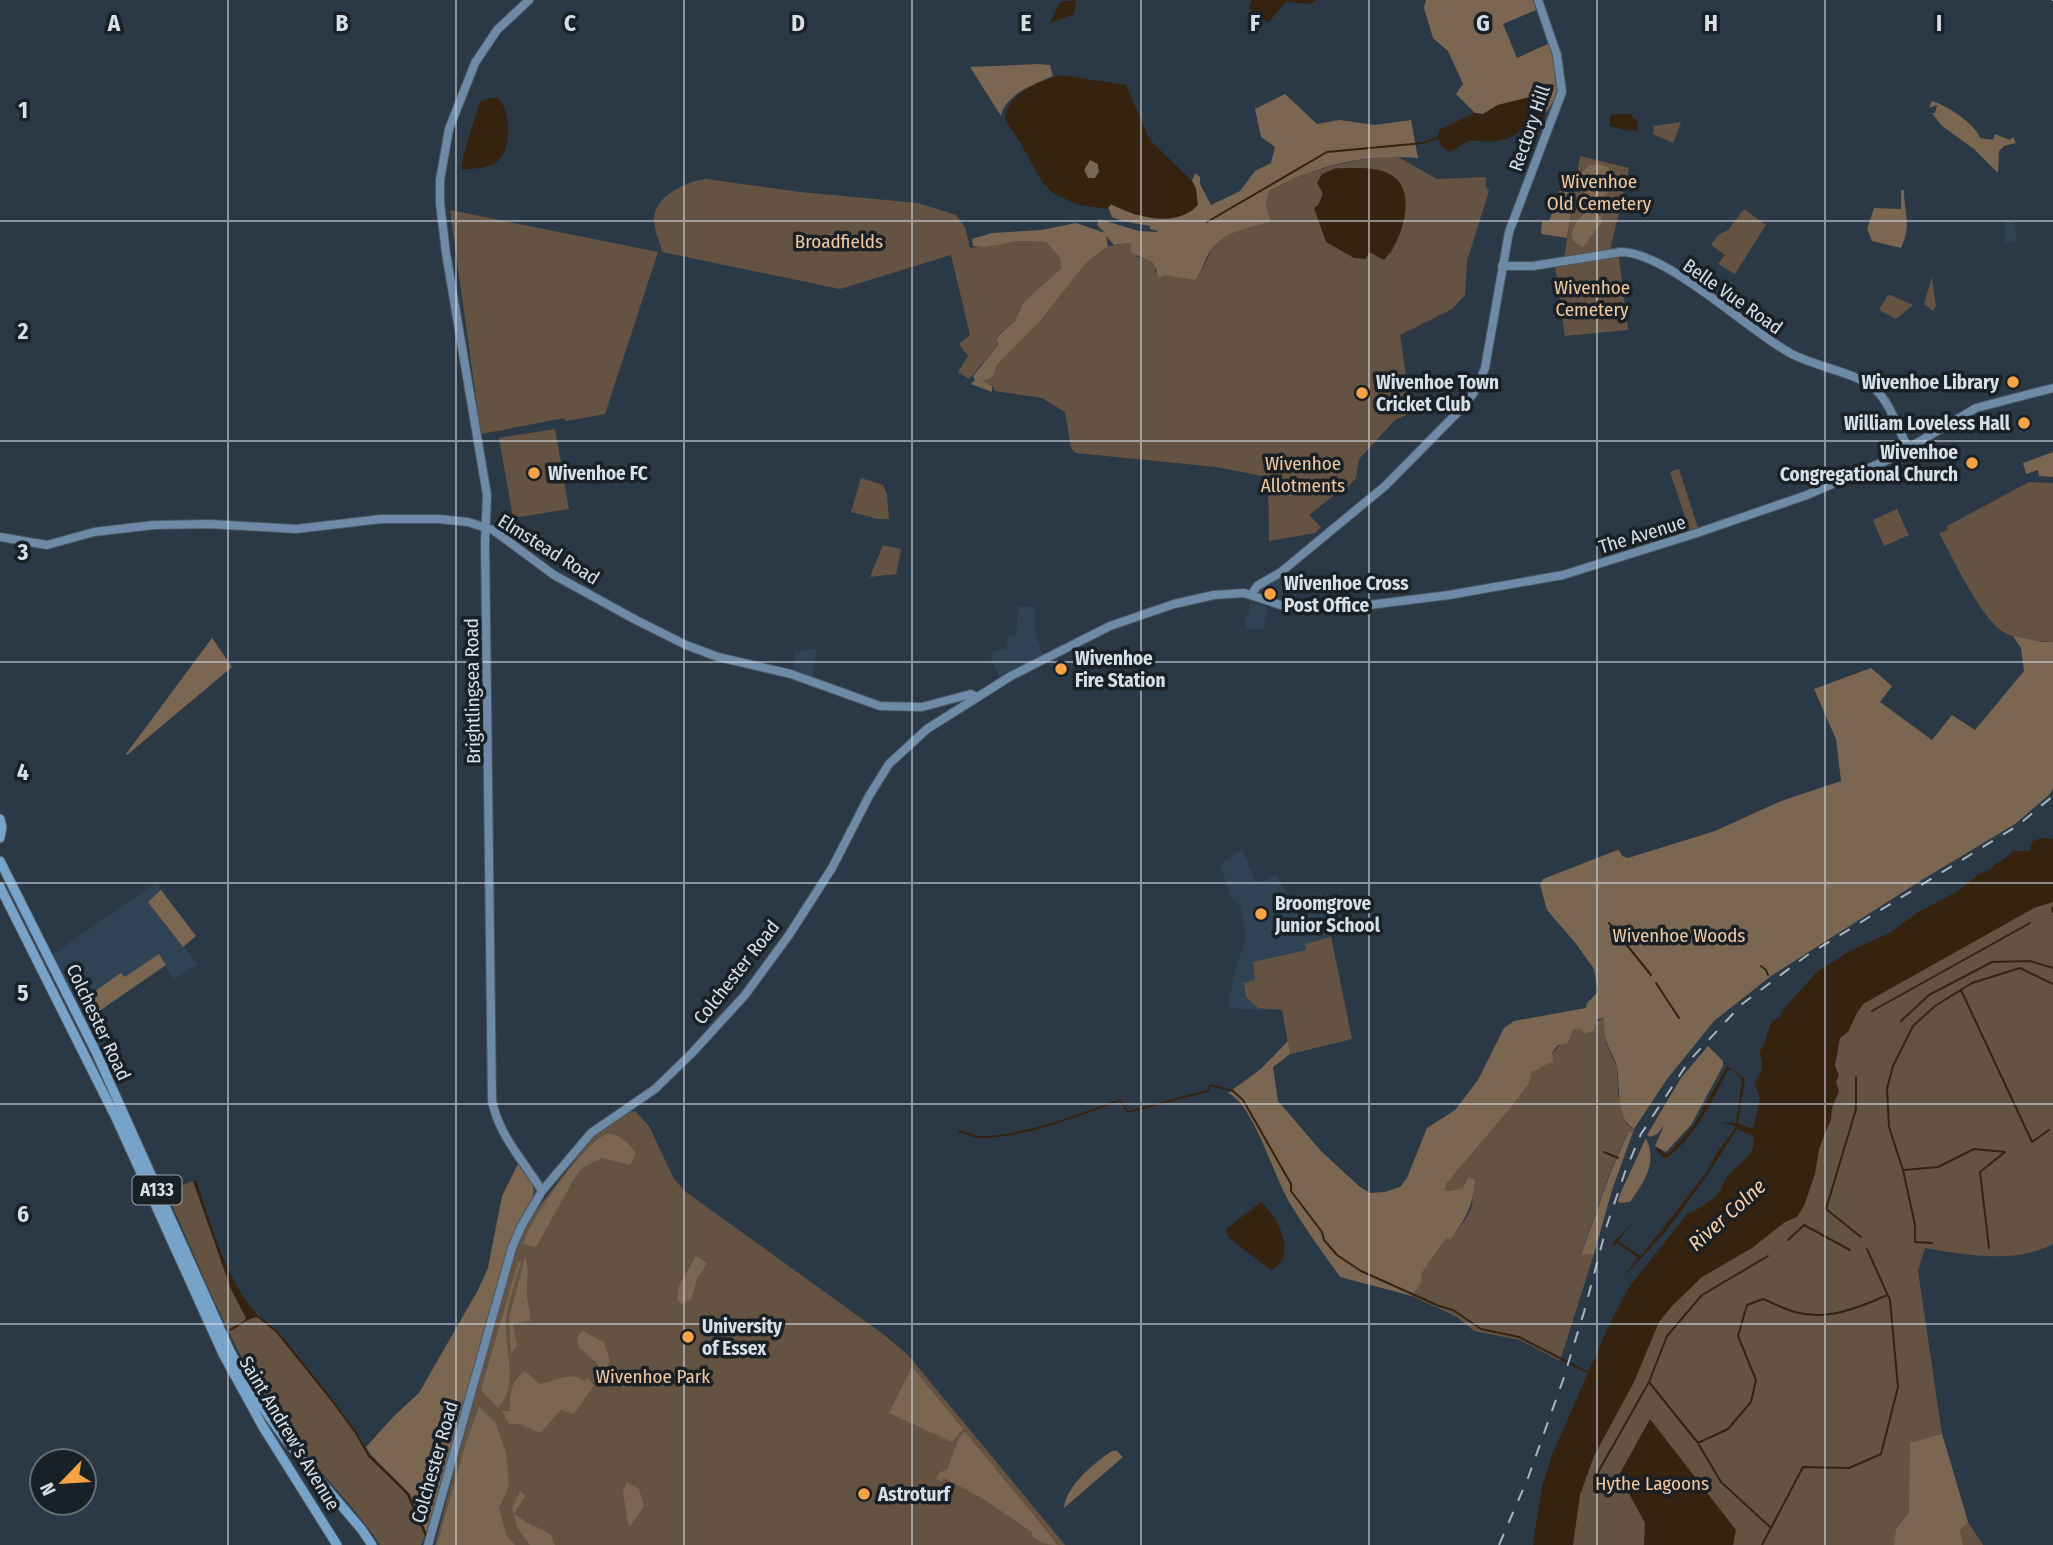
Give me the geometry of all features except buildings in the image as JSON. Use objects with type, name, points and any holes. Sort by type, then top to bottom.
[{"type":"main road","name":"Brightlingsea Road","points":[[529,0],[497,30],[475,63],[449,129],[440,180],[440,204],[485,484],[492,1100],[496,1119],[504,1135],[542,1191]]},
{"type":"main road","name":"Rectory Hill","points":[[1252,594],[1257,586],[1281,572],[1372,498],[1465,405],[1477,388],[1485,368],[1502,266],[1515,216],[1562,92],[1557,55],[1538,0]]},
{"type":"main road","name":"Belle Vue Road","points":[[1502,266],[1533,266],[1621,252],[1649,258],[1719,303],[1787,352],[1819,367],[1871,385],[1886,404],[1908,448]]},
{"type":"main road","name":"The Avenue","points":[[1252,594],[1265,602],[1293,608],[1338,609],[1506,586],[1563,575],[1791,501],[1875,466],[1976,408],[2053,388]]},
{"type":"main road","name":"Elmstead Road","points":[[0,537],[47,545],[94,532],[141,526],[210,524],[303,529],[381,519],[468,522],[486,527],[554,575],[655,630],[718,657],[791,674],[880,706],[914,708],[971,694],[977,697]]},
{"type":"main road","name":"Colchester Road","points":[[428,1545],[512,1248],[542,1191],[591,1133],[656,1089],[725,1018],[760,975],[818,892],[889,764],[927,729],[977,697],[1083,638],[1174,604],[1235,593],[1252,594]]},
{"type":"main road","points":[[0,819],[0,838]]},
{"type":"main road","name":"Colchester Road","points":[[0,861],[96,1052],[231,1353]]},
{"type":"main road","name":"Colchester Road","points":[[0,887],[116,1118],[215,1338]]},
{"type":"main road","name":"Saint Andrew's Avenue","points":[[215,1338],[258,1419],[337,1545]]},
{"type":"main road","name":"Saint Andrew's Avenue","points":[[231,1353],[272,1422],[372,1545]]},
{"type":"shaded area","points":[[2004,221],[2014,221],[2017,241],[2006,243]]},
{"type":"shaded area","points":[[1282,575],[1285,577],[1282,601],[1262,594],[1260,589]]},
{"type":"shaded area","points":[[1250,603],[1267,605],[1264,629],[1246,630],[1245,615],[1249,614]]},
{"type":"shaded area","points":[[1018,606],[1035,607],[1035,633],[1043,656],[1001,679],[990,659],[993,657],[991,653],[1001,648],[1007,650],[1008,635],[1016,636]]},
{"type":"shaded area","points":[[816,649],[813,677],[793,669],[795,651]]},
{"type":"shaded area","points":[[1242,849],[1256,883],[1277,876],[1285,892],[1298,900],[1322,893],[1352,1039],[1290,1054],[1282,1010],[1228,1007],[1246,938],[1240,905],[1231,897],[1221,867],[1223,862]]},
{"type":"shaded area","points":[[156,883],[196,936],[184,947],[197,964],[174,979],[165,965],[82,1024],[49,957]]},
{"type":"green space","points":[[1426,0],[1533,0],[1536,10],[1503,24],[1517,58],[1550,43],[1556,60],[1559,92],[1546,113],[1538,108],[1554,85],[1543,84],[1530,97],[1498,105],[1483,114],[1475,113],[1456,94],[1463,84],[1448,51],[1433,38],[1424,8]]},
{"type":"green space","points":[[1050,65],[1053,76],[1014,96],[1001,116],[970,67]]},
{"type":"green space","points":[[1285,94],[1317,124],[1339,120],[1375,125],[1411,120],[1418,158],[1379,158],[1341,163],[1286,182],[1269,191],[1266,205],[1271,222],[1226,236],[1211,250],[1195,280],[1165,275],[1159,278],[1151,261],[1131,252],[1131,243],[1114,245],[1106,236],[1108,246],[1086,263],[1041,320],[997,365],[993,377],[982,381],[992,386],[992,392],[971,384],[975,380],[973,376],[999,344],[996,338],[1015,321],[1023,303],[1061,268],[1060,258],[1046,242],[1018,241],[986,247],[973,246],[972,239],[992,233],[1041,230],[1076,223],[1105,233],[1097,225],[1099,219],[1139,231],[1157,232],[1150,229],[1150,226],[1112,217],[1108,207],[1110,204],[1136,215],[1183,215],[1196,189],[1192,181],[1195,173],[1200,177],[1200,184],[1211,205],[1240,191],[1255,171],[1271,163],[1275,147],[1261,137],[1255,109]]},
{"type":"green space","points":[[1932,101],[1960,116],[1973,127],[1980,138],[1993,140],[1995,134],[2010,140],[2013,137],[2016,143],[2004,146],[1999,151],[1998,173],[1974,149],[1942,126],[1932,113],[1935,113],[1937,105],[1929,108]]},
{"type":"green space","points":[[1681,122],[1673,143],[1653,134],[1654,126]]},
{"type":"green space","name":"Wivenhoe Allotments","points":[[1396,156],[1437,179],[1486,177],[1489,191],[1467,261],[1465,295],[1452,309],[1400,335],[1406,375],[1409,376],[1416,411],[1395,420],[1359,459],[1356,478],[1345,490],[1342,489],[1309,515],[1321,527],[1315,533],[1269,541],[1268,477],[1216,467],[1076,453],[1071,448],[1065,412],[1042,398],[995,391],[992,386],[981,382],[993,377],[997,365],[1041,320],[1086,263],[1108,246],[1131,243],[1137,257],[1147,258],[1155,266],[1155,272],[1195,280],[1211,250],[1222,238],[1238,230],[1271,222],[1266,205],[1269,191],[1314,171]],"holes":[[[1401,184],[1405,212],[1399,235],[1391,253],[1378,256],[1369,251],[1319,204],[1323,193]]]},
{"type":"green space","name":"Wivenhoe Old Cemetery","points":[[1580,156],[1629,168],[1610,251],[1564,259]]},
{"type":"green space","points":[[1090,159],[1098,164],[1099,172],[1095,178],[1088,179],[1084,170]]},
{"type":"green space","points":[[1599,164],[1608,167],[1616,180],[1615,185],[1603,198],[1603,216],[1586,205],[1581,174],[1588,166]]},
{"type":"green space","name":"Broadfields","points":[[706,179],[800,192],[918,203],[956,215],[965,227],[970,248],[1018,241],[1046,242],[1060,258],[1061,268],[1023,303],[1015,321],[996,337],[999,344],[969,379],[958,372],[968,356],[959,344],[970,335],[951,255],[840,289],[662,252],[654,222],[658,205],[676,189]]},
{"type":"green space","points":[[1901,190],[1904,190],[1907,225],[1901,248],[1872,241],[1867,229],[1874,208],[1901,209]]},
{"type":"green space","points":[[1559,191],[1574,193],[1567,238],[1541,234],[1542,221],[1549,222]]},
{"type":"green space","points":[[1587,208],[1600,216],[1602,222],[1583,247],[1574,242],[1572,232]]},
{"type":"green space","points":[[1744,209],[1766,225],[1735,274],[1718,264],[1725,255],[1711,245],[1718,235],[1728,230]]},
{"type":"green space","points":[[450,210],[658,252],[605,414],[566,421],[564,418],[481,434]]},
{"type":"green space","name":"Wivenhoe Cemetery","points":[[1619,257],[1628,330],[1565,336],[1555,266]]},
{"type":"green space","points":[[1932,277],[1936,306],[1933,311],[1924,304]]},
{"type":"green space","points":[[1888,295],[1913,305],[1896,319],[1879,310]]},
{"type":"green space","name":"Wivenhoe FC","points":[[555,429],[569,509],[513,518],[499,438]]},
{"type":"green space","points":[[2053,452],[2053,477],[2039,476],[2038,470],[2026,474],[2023,463]]},
{"type":"green space","points":[[1679,469],[1698,528],[1690,531],[1670,472]]},
{"type":"green space","points":[[861,478],[883,485],[887,494],[889,519],[851,512]]},
{"type":"green space","points":[[2029,482],[2053,483],[2053,642],[2016,637],[1996,626],[1977,602],[1939,533],[1948,530],[1947,526]]},
{"type":"green space","points":[[1897,509],[1909,535],[1884,546],[1873,520]]},
{"type":"green space","points":[[883,545],[901,549],[896,574],[870,577]]},
{"type":"green space","name":"Wivenhoe Woods","points":[[2013,636],[2053,642],[2053,789],[2049,795],[2015,824],[1771,976],[1714,1021],[1667,1079],[1634,1129],[1624,1118],[1617,1067],[1606,1039],[1604,1018],[1597,1019],[1594,1030],[1586,1034],[1580,1029],[1573,1030],[1568,1043],[1558,1045],[1552,1053],[1553,1061],[1532,1072],[1530,1082],[1513,1105],[1447,1183],[1444,1190],[1451,1191],[1463,1188],[1469,1177],[1475,1180],[1470,1205],[1451,1239],[1446,1238],[1422,1273],[1421,1283],[1412,1296],[1340,1277],[1291,1205],[1247,1112],[1238,1100],[1228,1093],[1261,1069],[1288,1041],[1290,1054],[1273,1067],[1278,1101],[1321,1151],[1360,1187],[1370,1193],[1400,1187],[1407,1178],[1427,1128],[1455,1110],[1478,1080],[1504,1028],[1514,1021],[1586,1008],[1587,1003],[1598,992],[1594,969],[1547,910],[1540,885],[1543,879],[1615,851],[1619,850],[1622,856],[1628,858],[1715,831],[1781,801],[1841,781],[1836,739],[1814,689],[1871,668],[1892,686],[1880,702],[1932,740],[1952,715],[1975,730],[2024,671],[2021,648]]},
{"type":"green space","points":[[212,638],[232,667],[127,755],[126,754]]},
{"type":"green space","name":"Hythe Lagoons","points":[[2053,880],[2053,1244],[2023,1254],[2007,1256],[1973,1255],[1925,1248],[1918,1271],[1942,1434],[1968,1522],[1983,1545],[1558,1545],[1564,1509],[1693,1255],[1819,1029]]},
{"type":"green space","points":[[161,890],[196,936],[183,947],[148,902]]},
{"type":"green space","points":[[1331,937],[1352,1039],[1290,1054],[1282,1010],[1258,1008],[1246,997],[1244,983],[1255,980],[1253,962],[1306,950],[1305,944]]},
{"type":"green space","points":[[159,954],[166,965],[89,1018],[82,1005],[95,991],[121,973],[125,977]]},
{"type":"green space","points":[[1604,1018],[1606,1043],[1617,1067],[1618,1094],[1627,1125],[1634,1129],[1627,1134],[1610,1172],[1581,1254],[1594,1254],[1560,1361],[1520,1340],[1474,1331],[1457,1317],[1412,1296],[1421,1283],[1422,1273],[1446,1238],[1451,1239],[1471,1209],[1475,1186],[1444,1190],[1447,1183],[1513,1105],[1530,1082],[1532,1072],[1543,1064],[1573,1030]]},
{"type":"green space","points":[[1708,1046],[1723,1061],[1723,1066],[1691,1125],[1666,1152],[1655,1146],[1664,1126],[1657,1134],[1650,1137],[1647,1135],[1681,1078]]},
{"type":"green space","name":"Wivenhoe Park","points":[[635,1111],[649,1126],[674,1179],[686,1192],[883,1334],[908,1355],[1065,1545],[435,1545],[487,1346],[522,1233],[533,1214],[598,1131],[618,1117]]},
{"type":"green space","points":[[1633,1132],[1612,1190],[1594,1254],[1581,1255],[1611,1171],[1628,1133]]},
{"type":"green space","points":[[607,1134],[620,1137],[636,1153],[630,1165],[602,1158],[583,1167],[536,1247],[523,1244],[559,1183],[585,1151]]},
{"type":"green space","points":[[1646,1138],[1651,1156],[1648,1172],[1630,1202],[1620,1203],[1620,1194]]},
{"type":"green space","points":[[519,1162],[531,1180],[534,1191],[532,1200],[519,1222],[507,1252],[428,1536],[410,1494],[366,1447],[419,1393],[478,1290],[488,1268],[502,1196]]},
{"type":"green space","points":[[193,1181],[231,1289],[247,1319],[244,1321],[257,1317],[277,1332],[352,1427],[369,1456],[408,1496],[425,1536],[421,1545],[380,1545],[271,1408],[241,1356],[166,1192]]},
{"type":"green space","points":[[696,1256],[707,1263],[697,1279],[691,1299],[681,1304],[677,1299],[679,1286]]},
{"type":"green space","points":[[525,1257],[530,1321],[513,1324],[517,1346],[511,1354],[509,1319]]},
{"type":"green space","points":[[518,1262],[521,1263],[506,1322],[510,1378],[505,1399],[498,1408],[481,1390]]},
{"type":"green space","points":[[582,1331],[604,1342],[610,1361],[601,1377],[597,1363],[579,1348],[577,1337]]},
{"type":"green space","points":[[912,1367],[963,1429],[952,1442],[889,1413]]},
{"type":"green space","points":[[525,1371],[540,1384],[572,1377],[584,1381],[587,1378],[594,1385],[574,1414],[561,1410],[540,1433],[520,1424],[509,1424],[502,1411],[510,1411],[512,1388],[516,1379]]},
{"type":"green space","points":[[479,1407],[495,1422],[506,1452],[509,1486],[499,1508],[506,1534],[515,1545],[437,1545],[465,1446]]},
{"type":"green space","points":[[965,1432],[1057,1545],[1037,1540],[1032,1536],[1032,1532],[982,1498],[944,1478],[942,1481],[936,1479],[940,1472],[947,1470],[959,1438]]},
{"type":"green space","points":[[1942,1434],[1968,1522],[1960,1530],[1963,1545],[1894,1545],[1896,1529],[1909,1513],[1910,1443]]},
{"type":"green space","points":[[1112,1451],[1117,1451],[1123,1457],[1064,1508],[1075,1483]]},
{"type":"green space","points":[[627,1482],[639,1489],[644,1506],[629,1528],[623,1492]]},
{"type":"green space","points":[[520,1491],[525,1496],[514,1514],[550,1534],[555,1545],[530,1545],[518,1529],[512,1508]]},
{"type":"water","points":[[1076,0],[1074,14],[1050,23],[1060,2]]},
{"type":"water","points":[[1252,0],[1316,0],[1312,4],[1286,2],[1268,23],[1249,8]]},
{"type":"water","points":[[1061,75],[1126,85],[1150,140],[1192,181],[1198,205],[1178,217],[1167,219],[1143,216],[1111,204],[1107,209],[1079,205],[1054,194],[1042,182],[1005,120],[1011,103],[1025,90]],"holes":[[[1090,160],[1098,164],[1099,172],[1095,178],[1088,178],[1084,170]]]},
{"type":"water","points":[[1543,84],[1555,85],[1542,99],[1539,108],[1546,113],[1541,127],[1532,121],[1509,138],[1493,141],[1470,140],[1450,152],[1442,147],[1437,138],[1440,129],[1475,113],[1483,114],[1498,105],[1530,97]]},
{"type":"water","points":[[498,98],[505,111],[508,129],[506,147],[495,163],[487,167],[463,170],[463,159],[480,102]]},
{"type":"water","points":[[1630,114],[1638,122],[1637,131],[1610,126],[1610,115]]},
{"type":"water","points":[[1336,168],[1381,171],[1394,177],[1401,185],[1405,195],[1404,219],[1396,242],[1384,260],[1369,252],[1366,259],[1354,258],[1326,242],[1314,208],[1323,194],[1317,183],[1322,174]]},
{"type":"water","name":"River Colne","points":[[2053,839],[2053,902],[2034,908],[1863,1004],[1848,1032],[1840,1038],[1835,1066],[1839,1075],[1836,1082],[1839,1091],[1819,1149],[1815,1174],[1804,1206],[1797,1217],[1785,1222],[1752,1248],[1702,1277],[1659,1322],[1634,1382],[1594,1456],[1580,1495],[1573,1545],[1533,1545],[1542,1487],[1552,1455],[1610,1323],[1629,1287],[1688,1213],[1718,1194],[1727,1178],[1750,1153],[1753,1136],[1737,1129],[1667,1230],[1622,1279],[1638,1258],[1618,1243],[1612,1246],[1613,1243],[1635,1221],[1618,1241],[1641,1256],[1706,1173],[1732,1133],[1735,1126],[1721,1122],[1736,1123],[1742,1079],[1732,1070],[1727,1071],[1709,1107],[1685,1141],[1665,1159],[1656,1150],[1657,1147],[1668,1154],[1694,1125],[1727,1066],[1745,1079],[1738,1123],[1753,1129],[1760,1098],[1754,1082],[1762,1068],[1759,1052],[1772,1021],[1779,1018],[1785,1007],[1817,972],[1848,952],[1891,932],[1918,912],[1956,892],[1979,874],[1991,869],[2012,851],[2029,851],[2033,841]]},
{"type":"water","points":[[196,1180],[229,1271],[260,1318],[254,1317],[242,1323],[246,1318],[231,1289],[193,1181]]},
{"type":"water","points":[[1261,1202],[1279,1226],[1285,1246],[1284,1256],[1271,1270],[1228,1237],[1226,1229]]},
{"type":"water","points":[[1650,1419],[1736,1530],[1733,1545],[1644,1545],[1645,1523],[1619,1475]]},
{"type":"waterway","points":[[1207,222],[1327,152],[1423,143],[1437,138]]},
{"type":"waterway","points":[[2052,908],[2053,912]]},
{"type":"waterway","points":[[1609,923],[1651,975]]},
{"type":"waterway","points":[[1872,1011],[2030,923]]},
{"type":"waterway","points":[[1901,1021],[1929,995],[1992,962],[2030,961],[2053,968]]},
{"type":"waterway","points":[[1761,966],[1768,975]]},
{"type":"waterway","points":[[1932,1243],[1915,1242],[1915,1225],[1903,1170],[1889,1127],[1887,1088],[1893,1066],[1913,1026],[1935,1006],[1972,983],[2020,968],[2053,984]]},
{"type":"waterway","points":[[1656,983],[1679,1018]]},
{"type":"waterway","points":[[1961,990],[2032,1142],[2049,1130]]},
{"type":"waterway","points":[[1856,1077],[1856,1109],[1826,1209],[1861,1237]]},
{"type":"waterway","points":[[959,1131],[978,1137],[997,1136],[1051,1124],[1120,1100],[1128,1112],[1207,1091],[1211,1085],[1233,1091],[1243,1100],[1291,1184],[1291,1191],[1337,1255],[1361,1271],[1453,1310],[1481,1329],[1519,1337],[1589,1373]]},
{"type":"waterway","points":[[1904,1170],[1938,1167],[1974,1149],[2005,1152],[1980,1172],[1989,1248]]},
{"type":"waterway","points":[[1604,1152],[1618,1158]]},
{"type":"waterway","points":[[1788,1240],[1804,1225],[1850,1250]]},
{"type":"waterway","points":[[1762,1545],[1803,1467],[1849,1468],[1881,1454],[1898,1387],[1890,1300],[1867,1249]]},
{"type":"waterway","points":[[1649,1382],[1667,1336],[1702,1295],[1768,1256]]},
{"type":"waterway","points":[[1597,1474],[1649,1382],[1698,1443],[1728,1429],[1751,1402],[1756,1380],[1738,1336],[1747,1305],[1763,1299],[1795,1312],[1819,1315],[1854,1308],[1887,1295]]},
{"type":"waterway","points":[[260,1318],[277,1332],[327,1394],[356,1433],[369,1456],[407,1493],[427,1538]]},
{"type":"waterway","points":[[230,1330],[242,1323]]},
{"type":"waterway","points":[[1699,1445],[1721,1482],[1770,1527]]},
{"type":"railway","points":[[1499,1545],[1528,1478],[1563,1380],[1607,1225],[1625,1172],[1641,1134],[1689,1061],[1742,1004],[1806,956],[2017,826],[2053,796]]},
{"type":"place","name":"Wivenhoe Library","points":[[2013,382]]},
{"type":"place","name":"Wivenhoe Town Cricket Club","points":[[1362,393]]},
{"type":"place","name":"William Loveless Hall","points":[[2024,423]]},
{"type":"place","name":"Wivenhoe Congregational Church","points":[[1972,463]]},
{"type":"place","name":"Wivenhoe FC","points":[[534,473]]},
{"type":"place","name":"Wivenhoe Cross Post Office","points":[[1270,594]]},
{"type":"place","name":"Wivenhoe Fire Station","points":[[1061,669]]},
{"type":"place","name":"Broomgrove Junior School","points":[[1261,914]]},
{"type":"place","name":"University of Essex","points":[[688,1337]]},
{"type":"place","name":"Astroturf","points":[[864,1494]]}]
